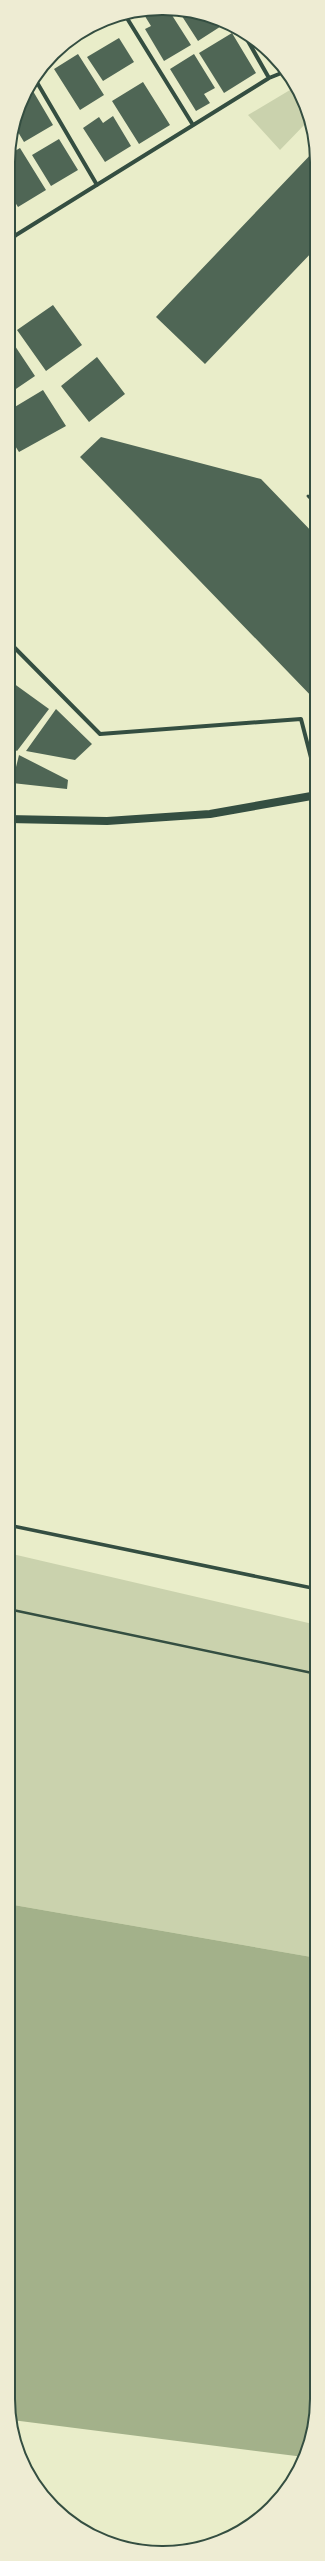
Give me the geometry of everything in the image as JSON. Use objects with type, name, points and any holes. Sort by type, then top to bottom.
[{"type":"main road","points":[[15,819],[107,821],[210,814],[310,796]]},
{"type":"street","points":[[128,19],[193,125]]},
{"type":"street","points":[[249,43],[269,78]]},
{"type":"street","points":[[15,236],[269,78],[280,73]]},
{"type":"street","points":[[38,84],[97,185]]},
{"type":"street","points":[[15,649],[100,734],[301,719],[310,754]]},
{"type":"street","points":[[15,1526],[310,1588]]},
{"type":"path","points":[[15,1610],[310,1673]]},
{"type":"shaded area","points":[[290,90],[299,106],[305,124],[280,150],[248,115]]},
{"type":"shaded area","points":[[15,1555],[310,1623],[310,1957],[15,1905]]},
{"type":"shaded area","points":[[15,1905],[310,1957],[310,2408],[305,2437],[298,2456],[17,2421],[15,2408]]},
{"type":"building","points":[[172,15],[191,45],[164,61],[145,29],[151,26],[145,16]]},
{"type":"building","points":[[182,16],[201,20],[220,27],[198,41]]},
{"type":"building","points":[[232,33],[256,73],[224,93],[199,53]]},
{"type":"building","points":[[119,38],[134,62],[103,81],[87,57]]},
{"type":"building","points":[[78,54],[104,95],[80,110],[54,69]]},
{"type":"building","points":[[194,54],[215,88],[204,94],[210,103],[196,111],[170,69]]},
{"type":"building","points":[[143,82],[170,125],[139,144],[112,101]]},
{"type":"building","points":[[33,92],[53,125],[24,142],[18,132],[26,106]]},
{"type":"building","points":[[113,116],[131,146],[105,162],[83,128],[99,117],[103,123]]},
{"type":"building","points":[[59,139],[78,170],[51,186],[32,155]]},
{"type":"building","points":[[20,148],[46,190],[18,207],[15,202],[15,151]]},
{"type":"building","points":[[310,155],[310,254],[205,364],[156,317]]},
{"type":"building","points":[[53,305],[82,345],[46,371],[17,330]]},
{"type":"building","points":[[15,346],[35,376],[15,390]]},
{"type":"building","points":[[97,357],[125,394],[89,422],[61,386]]},
{"type":"building","points":[[43,390],[66,426],[19,452],[15,446],[15,407]]},
{"type":"building","points":[[101,437],[261,479],[310,530],[310,695],[80,457]]},
{"type":"building","points":[[15,684],[49,709],[17,751],[15,750]]},
{"type":"building","points":[[56,709],[92,744],[75,760],[26,751]]},
{"type":"building","points":[[19,755],[68,780],[67,789],[15,783],[15,771]]}]
